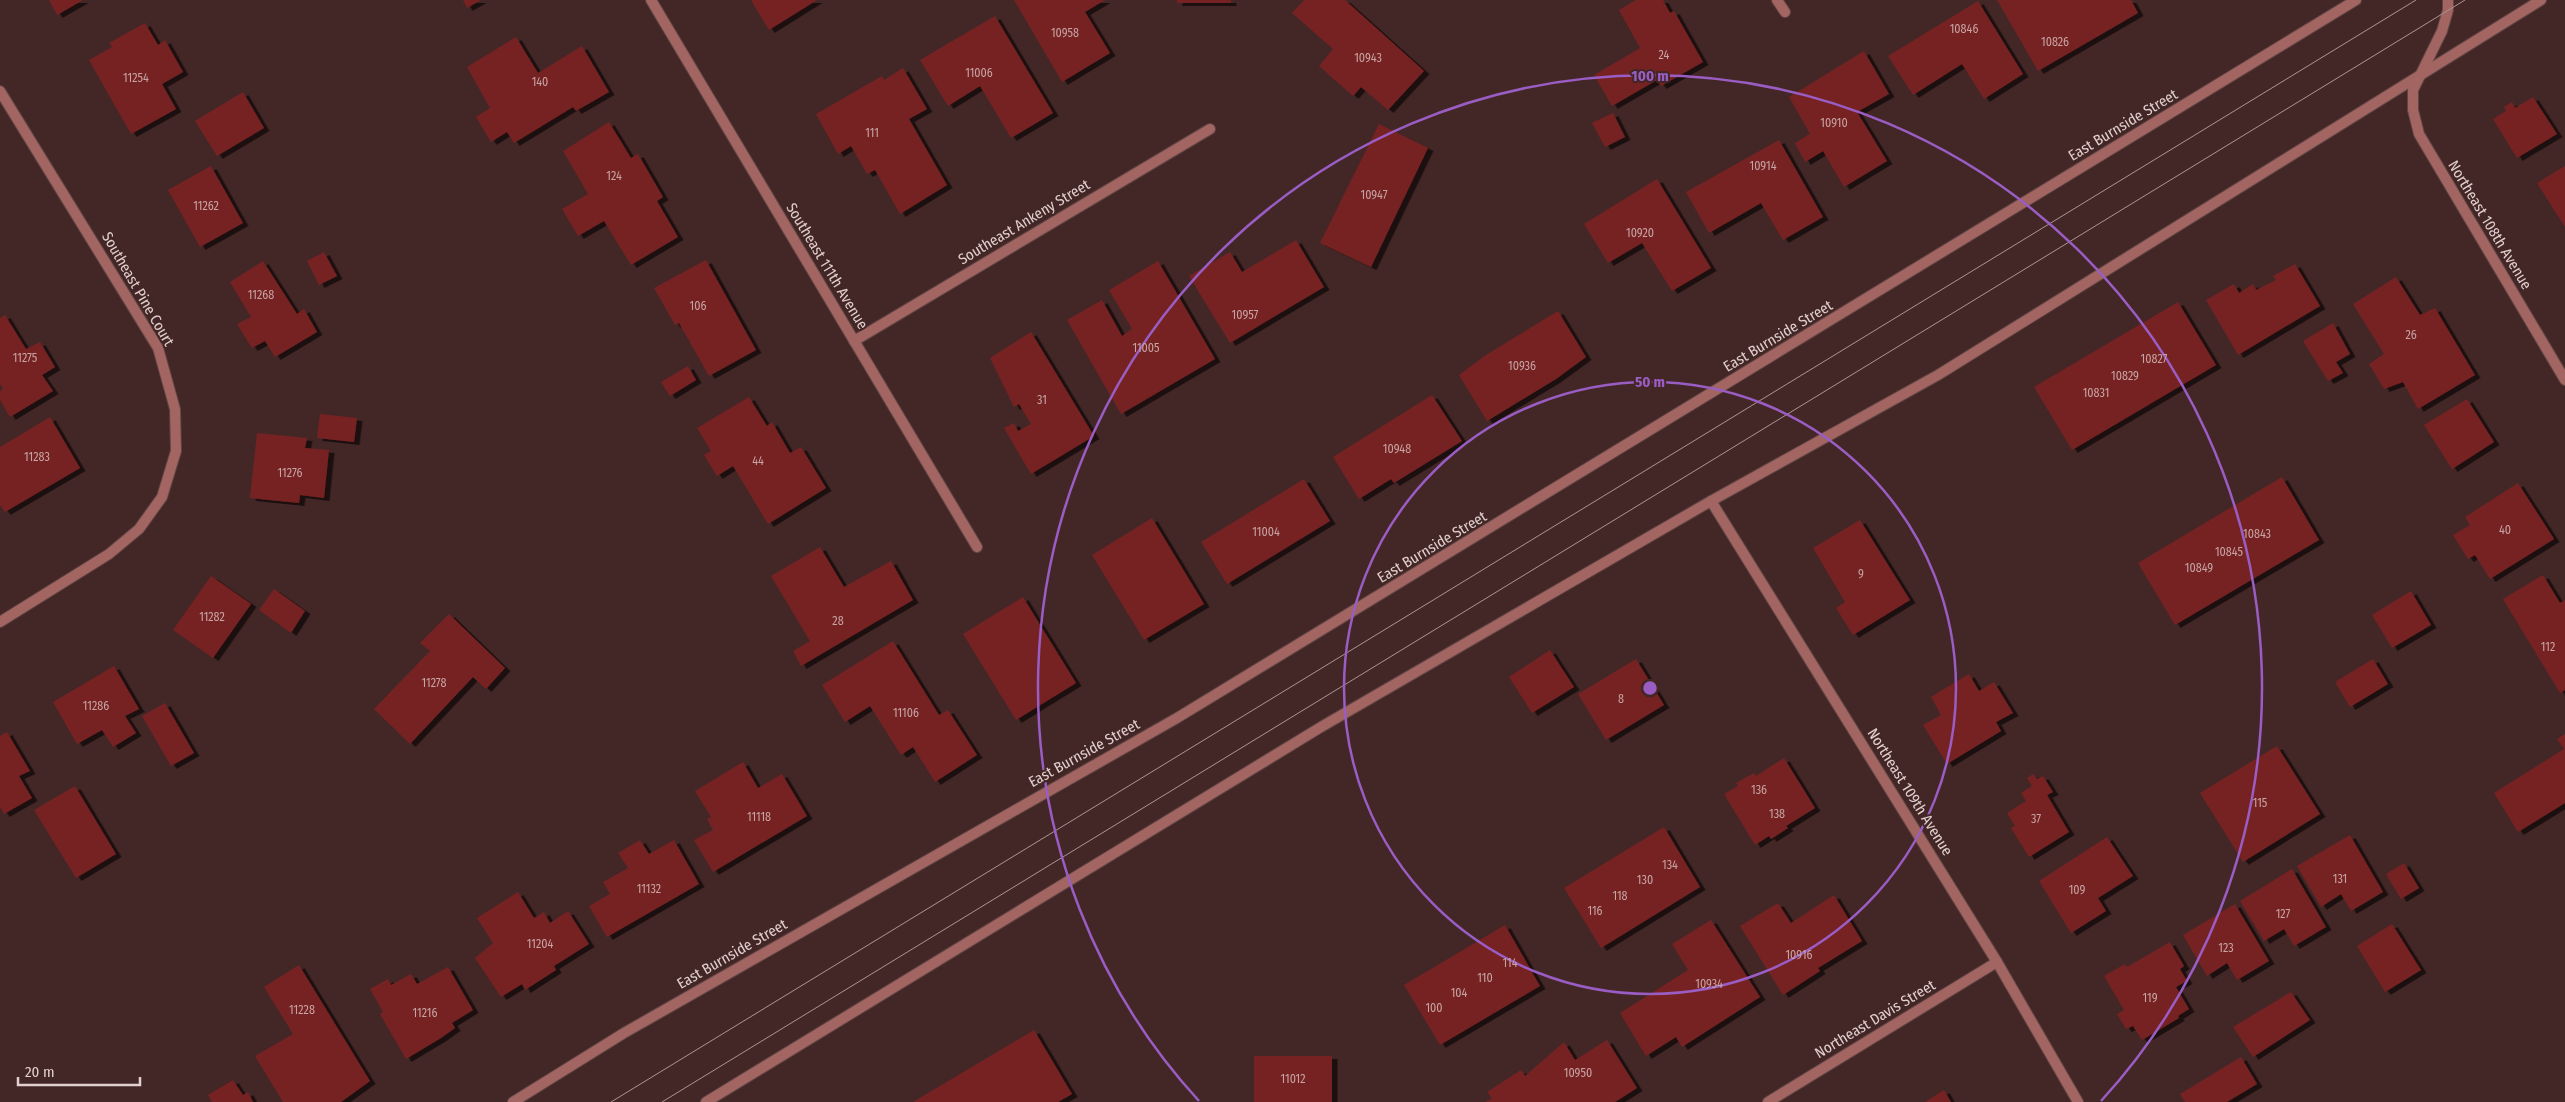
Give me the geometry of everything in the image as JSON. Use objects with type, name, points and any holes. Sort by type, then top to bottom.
[{"type":"street","name":"Southeast 111th Avenue","points":[[651,0],[977,547]]},
{"type":"street","points":[[1778,0],[1784,12]]},
{"type":"street","name":"East Burnside Street","points":[[513,1102],[633,1028],[1177,718],[2356,0]]},
{"type":"street","name":"Northeast 108th Avenue","points":[[2448,0],[2448,10],[2442,31],[2413,90],[2419,134],[2565,380]]},
{"type":"street","points":[[706,1102],[1321,728],[1711,501],[1938,375],[2418,79],[2541,0]]},
{"type":"street","name":"Southeast Pine Court","points":[[0,91],[158,348],[175,409],[176,451],[162,496],[139,528],[109,554],[0,622]]},
{"type":"street","name":"Southeast Ankeny Street","points":[[854,341],[1210,129]]},
{"type":"street","name":"Northeast 109th Avenue","points":[[1711,501],[1997,962],[2078,1102]]},
{"type":"street","name":"Northeast Davis Street","points":[[1768,1102],[1997,962]]},
{"type":"building","points":[[49,0],[83,0],[57,15]]},
{"type":"building","points":[[463,0],[481,0],[467,8]]},
{"type":"building","points":[[751,0],[817,0],[769,30]]},
{"type":"building","points":[[1014,0],[1105,0],[1085,12],[1110,53],[1062,82]]},
{"type":"building","points":[[1177,0],[1231,0],[1231,3],[1177,3]]},
{"type":"building","points":[[1304,0],[1345,0],[1424,71],[1388,110],[1361,87],[1353,96],[1319,66],[1333,49],[1292,13]]},
{"type":"building","points":[[1636,0],[1663,0],[1670,13],[1674,11],[1703,62],[1661,86],[1657,80],[1612,106],[1594,75],[1640,48],[1619,10]]},
{"type":"building","points":[[1997,0],[2131,0],[2138,13],[2038,71]]},
{"type":"building","points":[[1978,1],[2023,74],[1984,99],[1962,64],[1913,95],[1888,56]]},
{"type":"building","points":[[995,16],[1053,113],[1011,138],[980,86],[948,106],[920,60]]},
{"type":"building","points":[[145,23],[158,45],[165,40],[183,72],[162,84],[176,109],[131,134],[89,60],[112,47],[109,43]]},
{"type":"building","points":[[516,37],[538,73],[582,46],[609,92],[576,111],[573,107],[514,143],[507,132],[491,142],[476,117],[490,108],[467,67]]},
{"type":"building","points":[[1864,51],[1889,94],[1857,112],[1887,161],[1844,187],[1823,151],[1805,162],[1795,143],[1810,134],[1789,97]]},
{"type":"building","points":[[903,68],[927,109],[909,119],[947,185],[900,214],[875,170],[867,174],[851,146],[838,154],[816,114],[882,76],[884,80]]},
{"type":"building","points":[[243,92],[264,128],[217,156],[195,121]]},
{"type":"building","points":[[2533,97],[2557,134],[2517,158],[2493,119],[2506,111],[2504,107],[2512,102],[2515,108]]},
{"type":"building","points":[[1613,113],[1625,137],[1605,147],[1592,123]]},
{"type":"building","points":[[609,122],[631,158],[638,154],[663,197],[657,201],[678,237],[631,265],[604,221],[578,236],[562,209],[588,194],[563,151]]},
{"type":"building","points":[[1379,124],[1428,148],[1371,267],[1320,243]]},
{"type":"building","points":[[1779,140],[1823,217],[1783,240],[1761,203],[1709,233],[1686,192]]},
{"type":"building","points":[[211,166],[243,223],[200,247],[168,190]]},
{"type":"building","points":[[2565,166],[2565,227],[2537,183]]},
{"type":"building","points":[[1657,179],[1711,268],[1672,291],[1642,243],[1608,263],[1584,224]]},
{"type":"building","points":[[1296,240],[1324,287],[1230,343],[1189,276],[1230,252],[1242,272]]},
{"type":"building","points":[[324,252],[337,276],[319,285],[307,261]]},
{"type":"building","points":[[706,260],[756,350],[709,376],[679,323],[675,325],[654,288]]},
{"type":"building","points":[[263,261],[297,314],[304,309],[317,332],[275,357],[265,341],[252,348],[237,324],[251,317],[230,282]]},
{"type":"building","points":[[1158,261],[1215,359],[1121,414],[1067,320],[1102,300],[1122,336],[1132,329],[1109,290]]},
{"type":"building","points":[[2295,264],[2320,306],[2238,355],[2206,300],[2234,284],[2239,293],[2253,284],[2256,290],[2276,280],[2273,276]]},
{"type":"building","points":[[2396,277],[2420,315],[2435,308],[2475,375],[2418,409],[2403,382],[2384,389],[2369,364],[2384,354],[2353,304]]},
{"type":"building","points":[[2178,302],[2216,365],[2072,450],[2034,387]]},
{"type":"building","points":[[1558,311],[1586,357],[1556,379],[1487,421],[1459,375],[1486,355]]},
{"type":"building","points":[[5,315],[26,349],[40,342],[55,367],[42,375],[53,391],[10,417],[0,400],[0,391],[3,389],[0,384],[0,318]]},
{"type":"building","points":[[2333,323],[2350,354],[2336,362],[2343,373],[2328,381],[2303,341]]},
{"type":"building","points":[[1031,332],[1094,436],[1031,474],[1004,428],[1014,423],[1018,431],[1031,424],[1019,404],[1014,407],[990,358]]},
{"type":"building","points":[[688,366],[696,380],[670,396],[661,382]]},
{"type":"building","points":[[1432,395],[1462,441],[1394,483],[1391,479],[1359,499],[1333,457]]},
{"type":"building","points":[[749,397],[767,426],[772,422],[790,453],[801,447],[826,488],[768,524],[733,466],[717,476],[704,455],[711,451],[697,428]]},
{"type":"building","points":[[2467,399],[2494,442],[2452,469],[2424,425]]},
{"type":"building","points":[[320,414],[357,418],[354,442],[317,438]]},
{"type":"building","points":[[50,417],[80,468],[5,512],[0,505],[0,447]]},
{"type":"building","points":[[257,433],[307,438],[305,448],[329,450],[324,498],[300,495],[299,503],[250,498]]},
{"type":"building","points":[[2282,477],[2319,540],[2175,625],[2138,563]]},
{"type":"building","points":[[1304,479],[1330,521],[1227,584],[1201,542]]},
{"type":"building","points":[[2518,483],[2554,539],[2490,579],[2475,555],[2468,559],[2453,535],[2470,525],[2465,517]]},
{"type":"building","points":[[1152,518],[1204,604],[1144,640],[1092,555]]},
{"type":"building","points":[[1860,520],[1910,600],[1853,635],[1836,608],[1845,602],[1813,548]]},
{"type":"building","points":[[820,547],[844,587],[891,561],[913,600],[801,666],[793,651],[810,641],[771,576]]},
{"type":"building","points":[[2543,575],[2560,603],[2565,600],[2565,690],[2560,693],[2503,599]]},
{"type":"building","points":[[211,576],[251,604],[213,658],[173,630]]},
{"type":"building","points":[[274,589],[305,611],[291,633],[259,610]]},
{"type":"building","points":[[2411,591],[2431,625],[2392,648],[2372,615]]},
{"type":"building","points":[[1023,597],[1076,683],[1016,720],[963,634]]},
{"type":"building","points":[[449,614],[505,668],[486,689],[473,677],[410,744],[374,709],[430,651],[420,643]]},
{"type":"building","points":[[893,641],[939,715],[948,710],[977,755],[935,782],[913,747],[901,755],[870,706],[845,722],[822,685]]},
{"type":"building","points":[[1550,650],[1574,687],[1532,713],[1509,677]]},
{"type":"building","points":[[1636,659],[1664,705],[1606,740],[1578,694]]},
{"type":"building","points":[[2373,659],[2388,684],[2350,707],[2335,682]]},
{"type":"building","points":[[114,666],[139,709],[125,716],[136,733],[113,747],[102,730],[77,744],[53,702]]},
{"type":"building","points":[[1969,674],[1979,691],[1994,682],[2013,713],[1996,722],[2001,731],[1947,764],[1923,725],[1941,715],[1931,697]]},
{"type":"building","points":[[165,703],[194,753],[171,766],[142,716]]},
{"type":"building","points":[[7,732],[30,771],[19,776],[32,798],[4,814],[0,807],[0,736]]},
{"type":"building","points":[[2565,734],[2565,803],[2518,832],[2494,793],[2564,749],[2557,739]]},
{"type":"building","points":[[2277,746],[2320,814],[2243,862],[2200,793]]},
{"type":"building","points":[[1784,758],[1815,808],[1786,826],[1788,828],[1771,839],[1769,836],[1755,845],[1724,794],[1738,786],[1736,783],[1754,773],[1756,776]]},
{"type":"building","points":[[743,762],[758,788],[782,774],[807,816],[713,872],[694,840],[713,830],[707,819],[711,817],[695,791]]},
{"type":"building","points":[[2033,774],[2037,779],[2043,776],[2053,792],[2047,795],[2069,832],[2029,857],[2011,828],[2015,826],[2007,813],[2026,801],[2021,793],[2032,786],[2027,778]]},
{"type":"building","points":[[75,786],[116,854],[76,878],[34,810]]},
{"type":"building","points":[[1664,827],[1700,887],[1601,948],[1564,888]]},
{"type":"building","points":[[2350,835],[2383,892],[2351,911],[2341,894],[2321,907],[2297,866]]},
{"type":"building","points":[[2107,837],[2133,876],[2098,898],[2106,911],[2071,933],[2039,881]]},
{"type":"building","points":[[640,840],[649,854],[674,840],[699,884],[607,937],[589,906],[610,894],[603,882],[628,868],[618,853]]},
{"type":"building","points":[[2404,863],[2419,888],[2401,899],[2386,874]]},
{"type":"building","points":[[2292,869],[2326,927],[2294,946],[2284,929],[2264,941],[2240,901]]},
{"type":"building","points":[[518,892],[534,918],[544,912],[550,923],[568,911],[589,944],[554,966],[556,970],[525,990],[522,984],[501,997],[475,958],[493,943],[477,918]]},
{"type":"building","points":[[1834,895],[1862,941],[1818,968],[1820,971],[1783,995],[1740,926],[1778,903],[1791,923]]},
{"type":"building","points":[[2235,904],[2269,961],[2237,980],[2227,963],[2207,976],[2183,935]]},
{"type":"building","points":[[1711,920],[1760,997],[1682,1047],[1676,1037],[1646,1056],[1620,1013],[1688,970],[1672,944]]},
{"type":"building","points":[[2392,924],[2421,970],[2385,992],[2357,946]]},
{"type":"building","points":[[1505,925],[1540,986],[1440,1045],[1404,985]]},
{"type":"building","points":[[2170,942],[2184,966],[2180,969],[2187,981],[2176,987],[2189,1009],[2178,1016],[2179,1018],[2142,1040],[2133,1026],[2126,1029],[2117,1014],[2124,1010],[2104,976],[2125,964],[2127,967]]},
{"type":"building","points":[[299,965],[370,1081],[341,1102],[283,1102],[255,1056],[293,1034],[264,987]]},
{"type":"building","points":[[448,967],[473,1010],[452,1023],[455,1028],[406,1059],[380,1014],[383,1012],[370,989],[388,979],[391,985],[411,974],[417,984]]},
{"type":"building","points":[[2291,992],[2310,1020],[2253,1057],[2233,1027]]},
{"type":"building","points":[[1034,1030],[1072,1094],[1058,1102],[913,1102]]},
{"type":"building","points":[[1607,1040],[1637,1088],[1615,1102],[1485,1102],[1492,1098],[1487,1092],[1521,1070],[1525,1076],[1564,1042],[1575,1060]]},
{"type":"building","points":[[1254,1056],[1332,1056],[1332,1102],[1254,1102]]},
{"type":"building","points":[[2241,1057],[2257,1084],[2227,1102],[2185,1102],[2180,1094]]},
{"type":"building","points":[[233,1080],[243,1095],[248,1092],[253,1102],[212,1102],[208,1095]]},
{"type":"building","points":[[1944,1090],[1951,1102],[1925,1102]]},
{"type":"tram line","points":[[611,1102],[2416,0]]},
{"type":"tram line","points":[[662,1102],[2465,0]]}]
